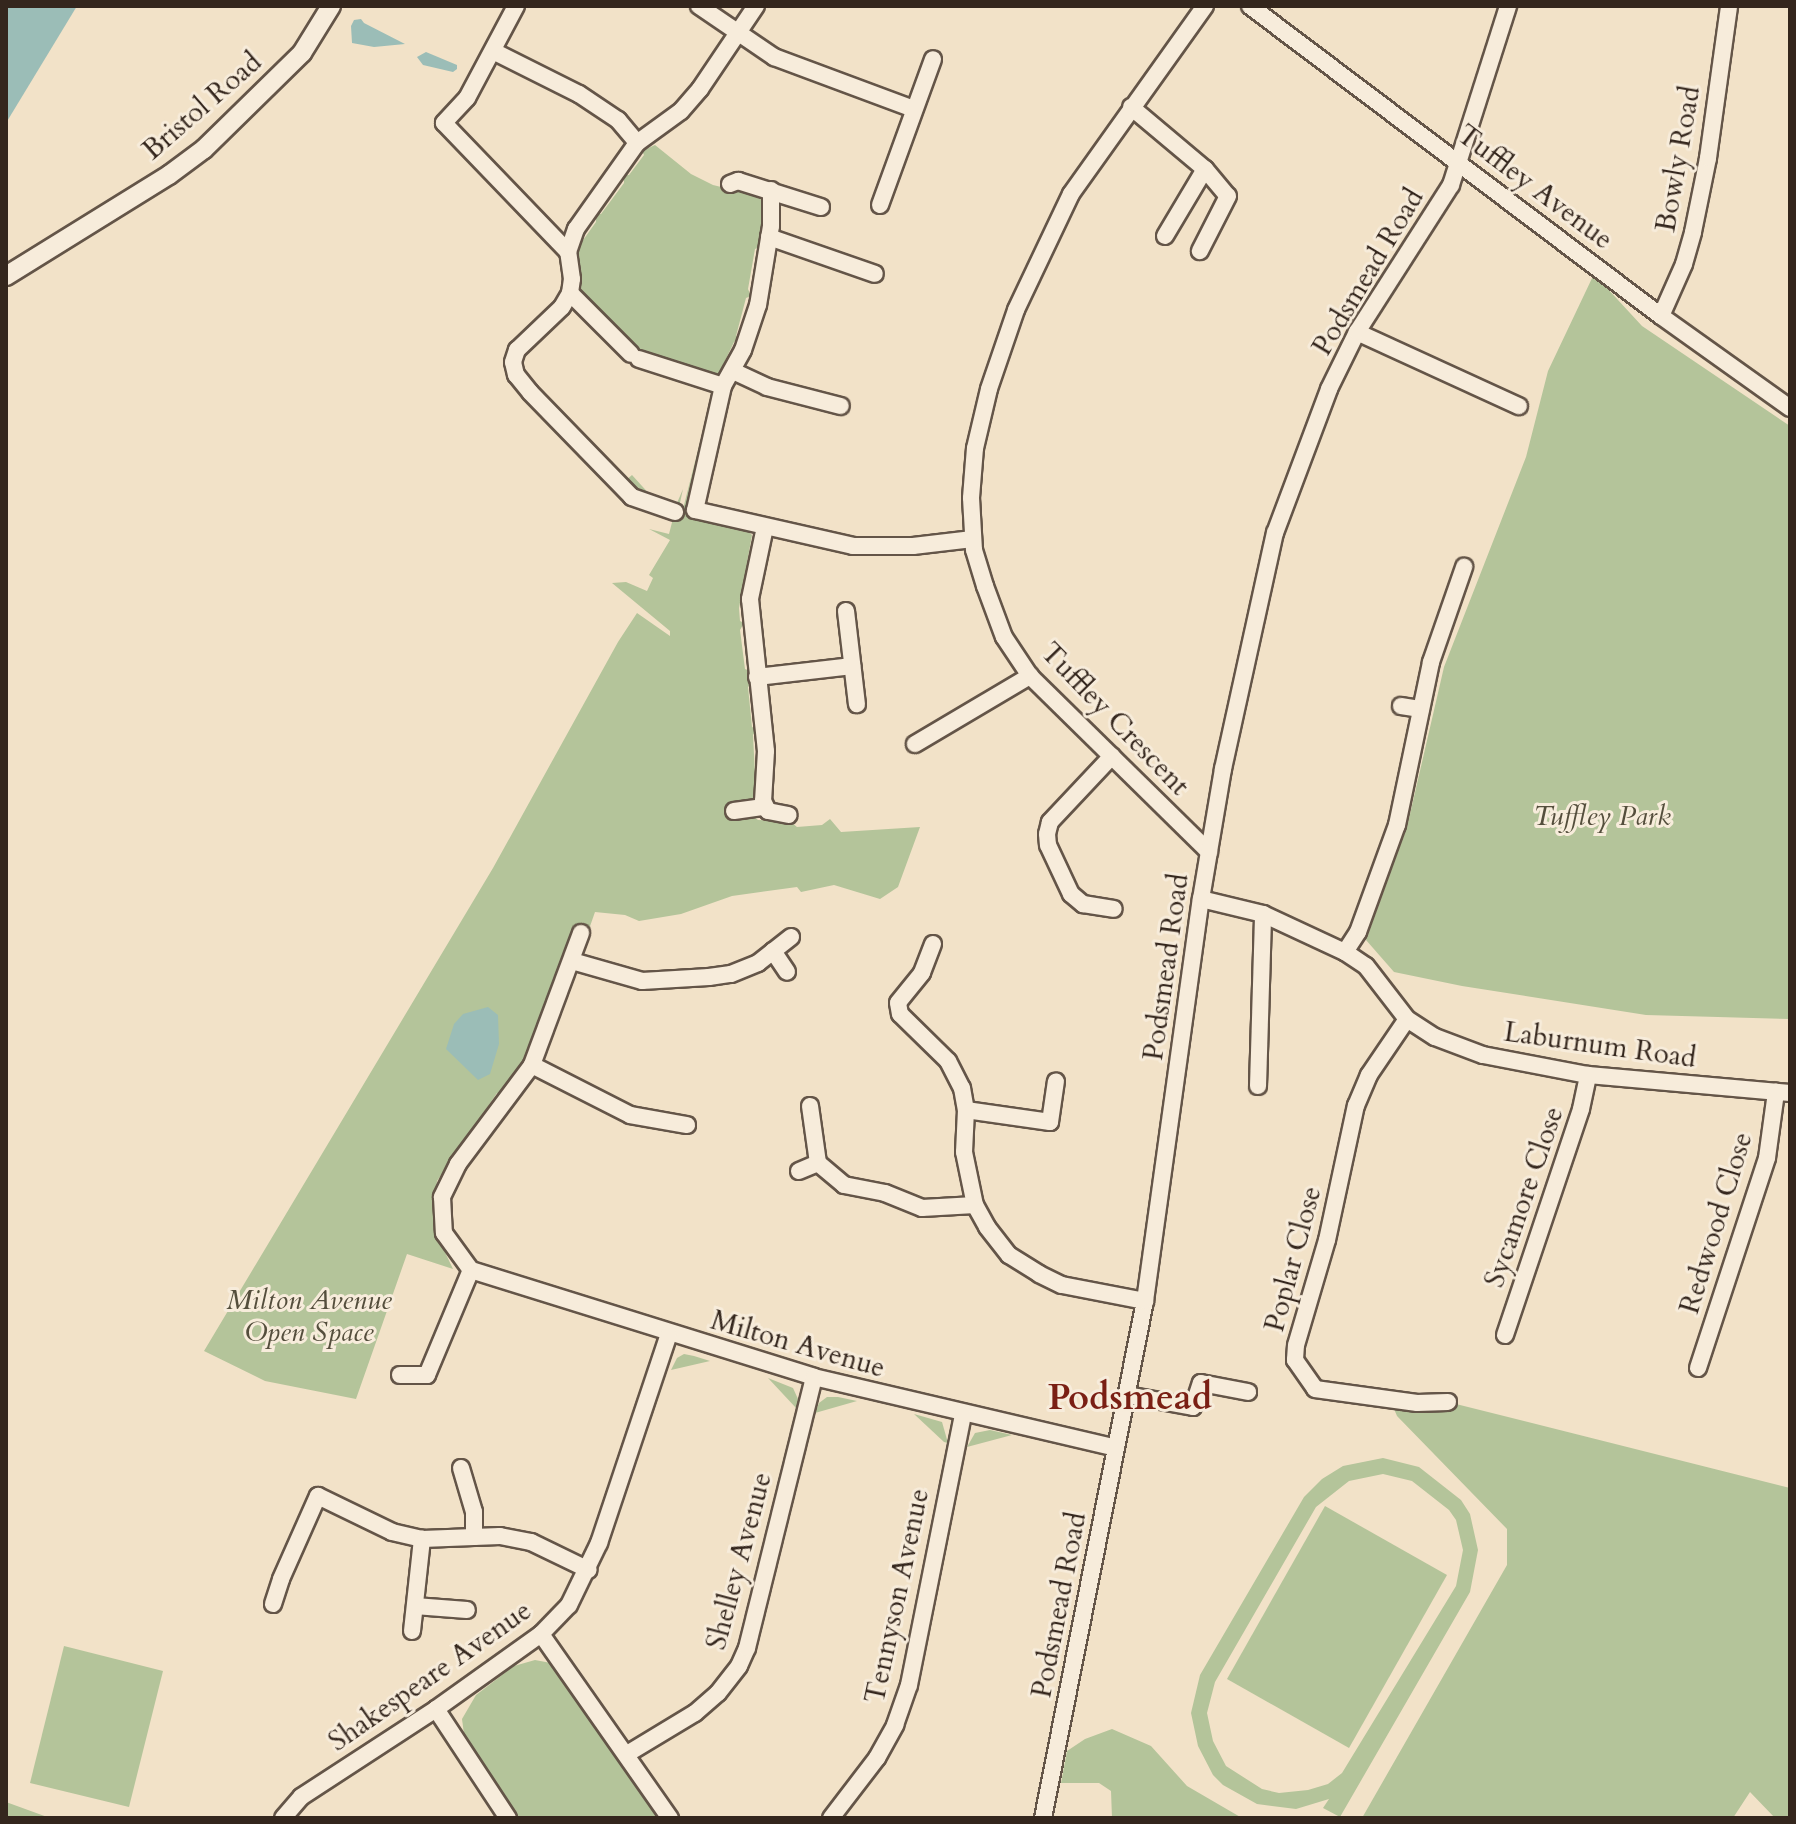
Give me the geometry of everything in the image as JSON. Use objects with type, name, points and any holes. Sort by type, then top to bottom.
[{"type":"street","name":"Bristol Road","points":[[6,276],[169,175],[204,149],[302,53],[331,6]]},
{"type":"street","points":[[516,6],[467,98],[444,123],[568,252]]},
{"type":"street","points":[[699,6],[737,34],[801,69],[914,109]]},
{"type":"street","points":[[675,512],[632,497],[516,375],[513,362],[517,350],[562,307],[570,293],[572,279],[568,252],[576,229],[637,143],[681,111],[756,6]]},
{"type":"street","name":"Tuffley Crescent","points":[[1205,6],[1071,194],[1016,310],[989,389],[975,448],[971,498],[973,539],[1004,637],[1030,676],[1209,852]]},
{"type":"street","name":"Tuffley Avenue","points":[[1250,6],[1661,316],[1790,408]]},
{"type":"street","name":"Podsmead Road","points":[[1043,1818],[1145,1301],[1201,899],[1275,533],[1329,389],[1357,332],[1451,185],[1508,6]]},
{"type":"street","name":"Bowly Road","points":[[1661,316],[1684,264],[1693,232],[1708,158],[1729,6]]},
{"type":"street","points":[[493,51],[579,94],[618,120],[637,143]]},
{"type":"street","points":[[880,205],[933,59]]},
{"type":"street","points":[[1131,107],[1205,169],[1228,196],[1200,251]]},
{"type":"street","points":[[1165,236],[1205,169]]},
{"type":"street","points":[[730,184],[738,181],[821,207]]},
{"type":"street","points":[[771,190],[769,237],[754,319],[733,371],[723,386],[695,510],[853,546],[913,546],[973,539]]},
{"type":"street","points":[[769,237],[875,274]]},
{"type":"street","points":[[570,293],[635,356],[723,386]]},
{"type":"street","points":[[1357,332],[1519,406]]},
{"type":"street","points":[[733,371],[767,387],[841,406]]},
{"type":"street","points":[[764,807],[766,751],[750,599],[765,527]]},
{"type":"street","points":[[1345,952],[1358,932],[1397,825],[1431,662],[1464,567]]},
{"type":"street","points":[[846,611],[857,704]]},
{"type":"street","points":[[757,677],[852,666]]},
{"type":"street","points":[[915,744],[1030,676]]},
{"type":"street","points":[[1401,706],[1421,709]]},
{"type":"street","points":[[1112,756],[1050,822],[1047,834],[1048,845],[1071,894],[1083,904],[1114,909]]},
{"type":"street","points":[[734,811],[764,807],[789,815]]},
{"type":"street","name":"Laburnum Road","points":[[1201,899],[1263,914],[1345,952],[1366,966],[1407,1019],[1435,1037],[1483,1055],[1588,1075],[1783,1092]]},
{"type":"street","points":[[1258,1086],[1263,914]]},
{"type":"street","points":[[400,1375],[427,1375],[471,1270],[444,1233],[442,1197],[458,1164],[532,1065],[581,933]]},
{"type":"street","points":[[572,961],[642,981],[731,974],[773,951],[791,937]]},
{"type":"street","points":[[933,944],[922,973],[898,1003],[900,1014],[948,1061],[962,1088],[966,1110],[964,1152],[975,1205],[1009,1255],[1039,1274],[1062,1285],[1145,1301]]},
{"type":"street","points":[[773,951],[787,972]]},
{"type":"street","name":"Poplar Close","points":[[1407,1019],[1369,1075],[1356,1105],[1327,1240],[1296,1345],[1295,1360],[1315,1389],[1417,1403],[1448,1402]]},
{"type":"street","points":[[532,1065],[630,1115],[687,1125]]},
{"type":"street","name":"Sycamore Close","points":[[1505,1335],[1581,1109],[1588,1075]]},
{"type":"street","points":[[966,1110],[1050,1122],[1056,1081]]},
{"type":"street","name":"Redwood Close","points":[[1698,1368],[1767,1158],[1783,1092]]},
{"type":"street","points":[[810,1106],[818,1163],[844,1185],[885,1193],[922,1208],[975,1205]]},
{"type":"street","points":[[799,1171],[818,1163]]},
{"type":"street","name":"Milton Avenue","points":[[471,1270],[814,1377],[1116,1448]]},
{"type":"street","name":"Shakespeare Avenue","points":[[283,1818],[301,1797],[436,1709],[541,1634],[569,1605],[589,1570],[669,1334]]},
{"type":"street","name":"Shelley Avenue","points":[[627,1754],[695,1713],[739,1666],[747,1648],[814,1377]]},
{"type":"street","points":[[1127,1395],[1193,1407],[1201,1383],[1248,1392]]},
{"type":"street","name":"Tennyson Avenue","points":[[831,1818],[877,1758],[895,1725],[909,1685],[963,1414]]},
{"type":"street","points":[[461,1468],[474,1512],[474,1537]]},
{"type":"street","points":[[273,1604],[318,1496],[369,1523],[422,1539],[500,1536],[531,1542],[589,1570]]},
{"type":"street","points":[[412,1631],[422,1539]]},
{"type":"street","points":[[415,1606],[467,1610]]},
{"type":"street","points":[[541,1634],[670,1818]]},
{"type":"street","points":[[436,1709],[508,1818]]},
{"type":"green space","points":[[655,145],[691,174],[713,185],[758,196],[764,204],[760,247],[755,249],[748,289],[751,296],[746,298],[736,336],[740,338],[734,342],[723,365],[725,372],[714,380],[707,372],[686,366],[681,369],[643,356],[607,323],[608,318],[586,295],[579,294],[576,242],[581,243],[596,222],[596,214],[601,214],[624,183],[624,175],[629,175],[644,155],[642,151]]},
{"type":"green space","name":"Tuffley Park","points":[[1594,274],[1642,326],[1790,426],[1790,1019],[1646,1015],[1462,986],[1394,972],[1366,940],[1407,827],[1444,667],[1526,457],[1548,371]]},
{"type":"green space","name":"Milton Avenue Open Space","points":[[700,442],[704,443],[686,514],[746,529],[752,535],[739,608],[740,621],[744,623],[740,630],[745,669],[750,671],[751,684],[748,687],[752,727],[757,729],[753,735],[755,774],[759,775],[753,816],[758,820],[791,822],[797,827],[822,825],[830,819],[841,832],[920,827],[898,887],[880,899],[834,885],[801,892],[797,887],[732,896],[681,914],[639,921],[625,915],[595,912],[588,932],[573,930],[522,1066],[501,1095],[497,1093],[437,1181],[433,1227],[453,1269],[407,1254],[356,1399],[265,1381],[204,1351],[493,868],[618,642],[637,613],[670,636],[670,631],[612,583],[626,582],[647,591],[653,578],[649,575],[670,540],[649,529],[669,534],[676,507],[651,501],[624,482],[632,475],[652,497],[677,503],[683,489],[678,512],[682,513]]},
{"type":"green space","points":[[684,1354],[710,1361],[671,1370],[677,1358]]},
{"type":"green space","points":[[768,1378],[793,1388],[798,1399],[797,1409]]},
{"type":"green space","points":[[827,1397],[857,1401],[815,1413],[819,1403]]},
{"type":"green space","points":[[1389,1397],[1448,1402],[1790,1488],[1790,1818],[1775,1818],[1750,1792],[1733,1818],[1362,1818],[1507,1565],[1507,1529],[1397,1416]]},
{"type":"green space","points":[[914,1414],[942,1422],[948,1443],[944,1442]]},
{"type":"green space","points":[[990,1430],[1012,1435],[967,1447],[975,1433]]},
{"type":"green space","points":[[1383,1458],[1419,1467],[1461,1500],[1470,1514],[1478,1550],[1470,1592],[1340,1817],[1323,1808],[1329,1799],[1296,1809],[1257,1804],[1223,1785],[1213,1775],[1198,1746],[1191,1713],[1200,1675],[1304,1497],[1322,1479],[1343,1466]],"holes":[[[1383,1474],[1412,1481],[1449,1510],[1456,1520],[1463,1550],[1456,1586],[1342,1773],[1328,1784],[1308,1790],[1279,1793],[1262,1789],[1226,1766],[1213,1741],[1207,1713],[1215,1682],[1316,1507],[1349,1481]]]},
{"type":"green space","points":[[1325,1506],[1447,1575],[1349,1748],[1227,1679]]},
{"type":"green space","points":[[64,1646],[163,1671],[129,1807],[30,1783]]},
{"type":"green space","points":[[535,1660],[556,1664],[663,1818],[518,1818],[464,1734],[462,1719],[476,1695],[514,1666]]},
{"type":"green space","points":[[1112,1729],[1151,1746],[1187,1786],[1242,1818],[1112,1818],[1111,1791],[1099,1783],[1061,1783],[1067,1751],[1085,1739]]},
{"type":"green space","points":[[6,1802],[50,1818],[6,1818]]},
{"type":"water","points":[[6,6],[77,6],[6,123]]},
{"type":"water","points":[[361,19],[405,44],[374,47],[352,43],[351,26],[354,20]]},
{"type":"water","points":[[426,52],[457,65],[457,69],[453,72],[423,65],[417,57]]},
{"type":"water","points":[[488,1007],[498,1015],[499,1044],[490,1074],[478,1080],[446,1049],[454,1024],[463,1014]]},
{"type":"district","name":"Podsmead","points":[[1130,1398]]}]
